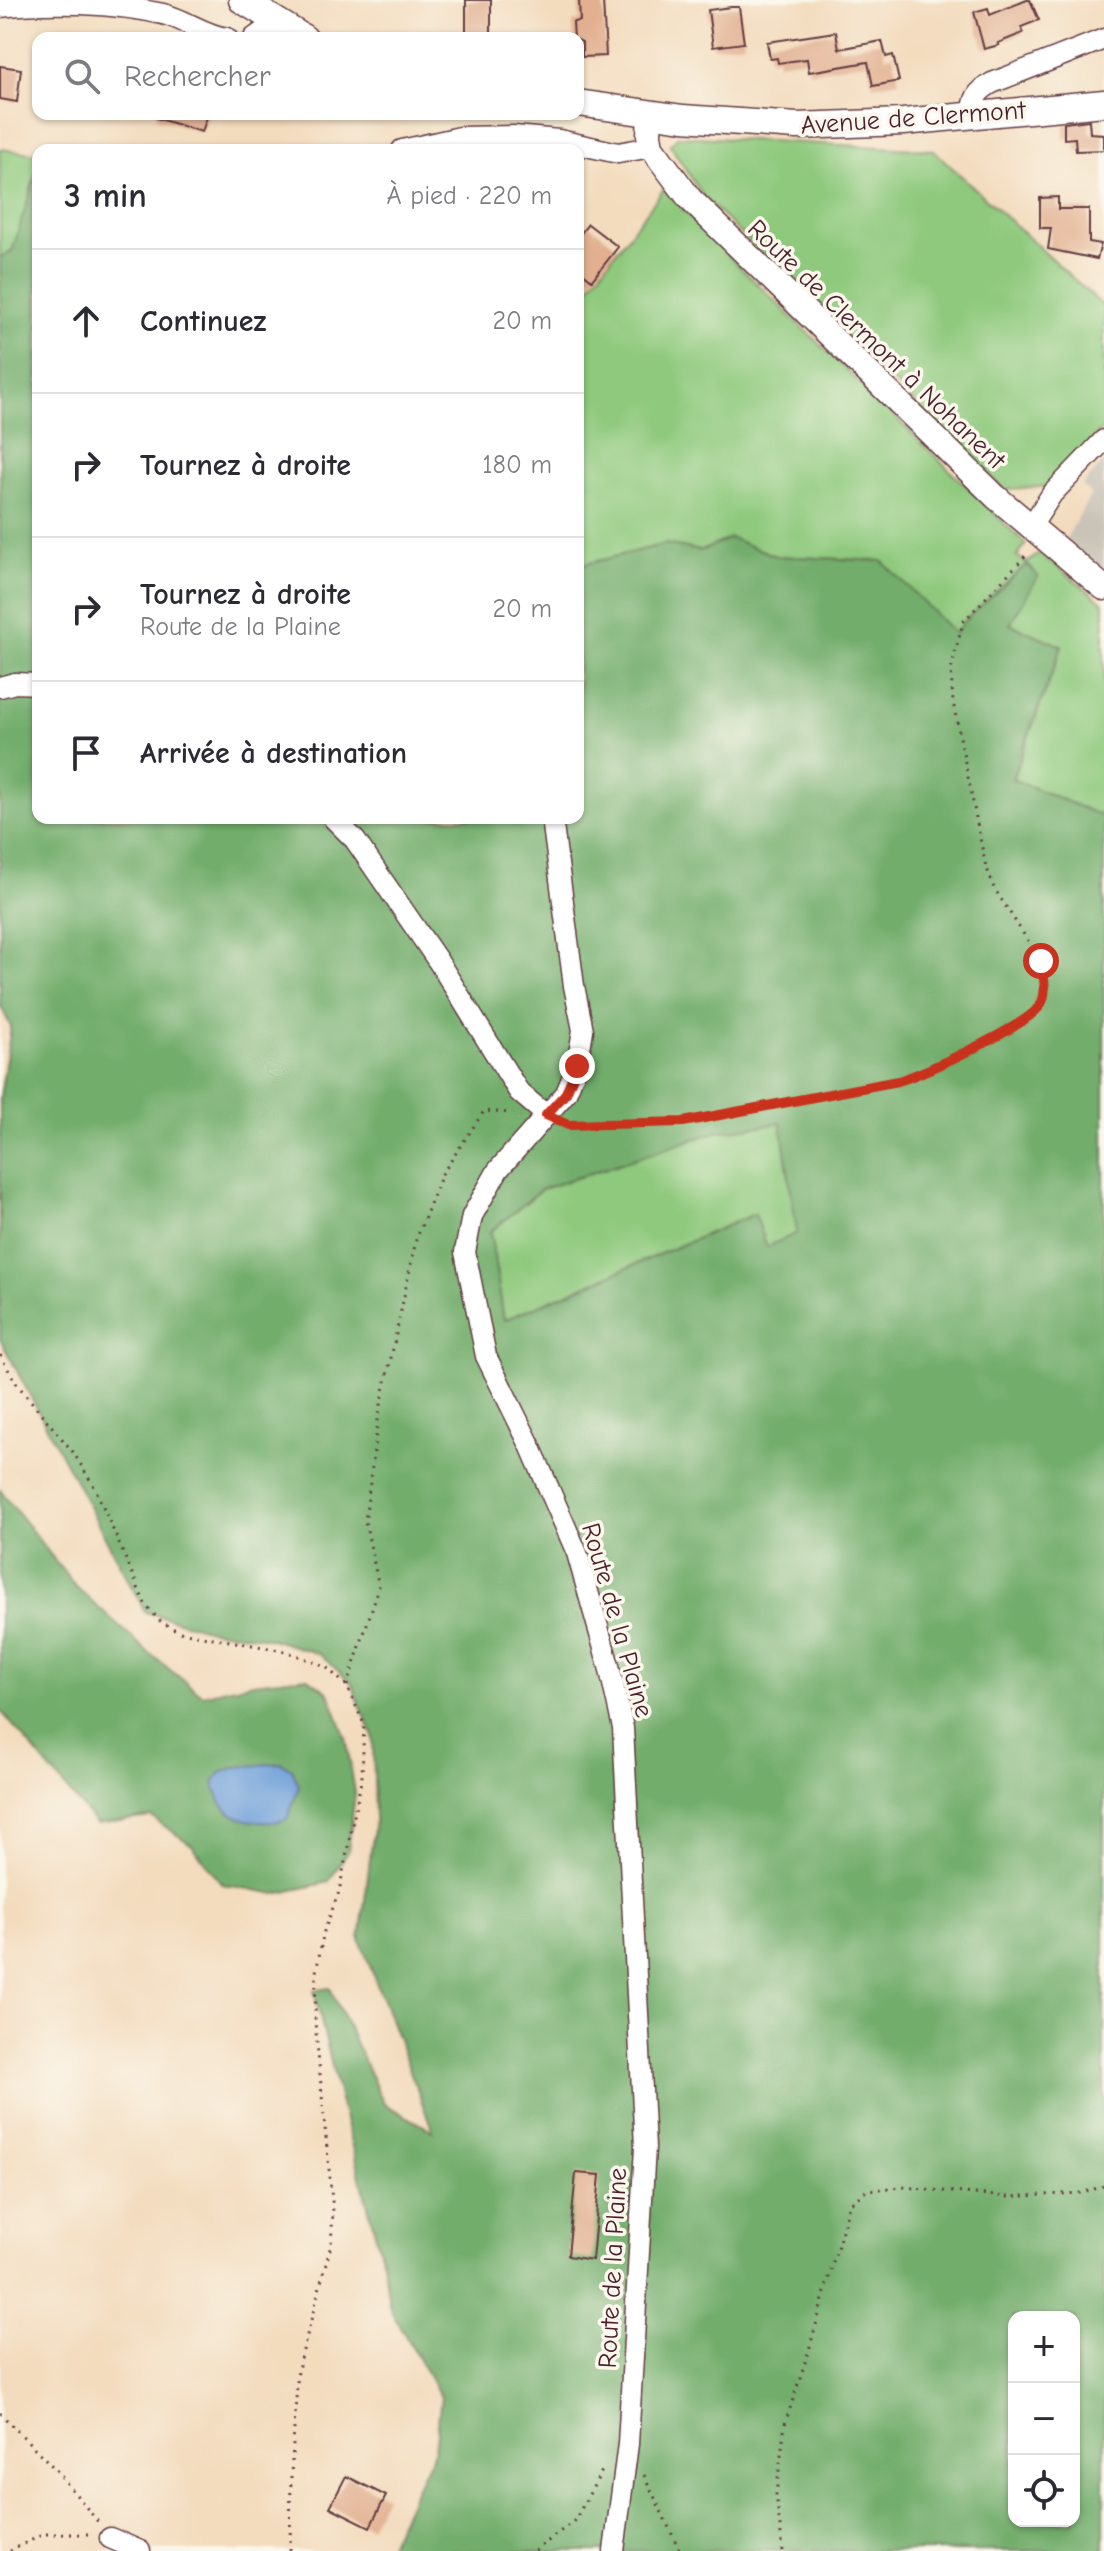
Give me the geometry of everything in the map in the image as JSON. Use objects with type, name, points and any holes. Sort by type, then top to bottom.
[{"type":"main road","points":[[242,0],[294,32]]},
{"type":"main road","name":"Avenue de Clermont","points":[[584,104],[650,114],[797,126],[869,125],[1104,103]]},
{"type":"street","points":[[0,7],[60,3],[166,14],[208,32]]},
{"type":"street","points":[[262,32],[276,22]]},
{"type":"street","points":[[972,116],[979,90],[1104,39]]},
{"type":"street","points":[[584,146],[618,153],[651,147],[650,114]]},
{"type":"street","points":[[429,144],[460,137],[514,143],[559,140],[577,144]]},
{"type":"street","name":"Route de Clermont à Nohanent","points":[[651,147],[690,199],[726,237],[932,437],[1037,533],[1104,588]]},
{"type":"street","points":[[1037,533],[1052,494],[1104,440]]},
{"type":"street","points":[[0,687],[15,683],[32,684]]},
{"type":"street","points":[[339,824],[355,840],[438,961],[519,1092],[546,1115]]},
{"type":"street","name":"Route de la Plaine","points":[[553,824],[574,986],[583,1030],[577,1066],[566,1093],[498,1170],[472,1216],[465,1252],[486,1356],[529,1443],[577,1553],[623,1728],[645,2147],[628,2444],[614,2551]]},
{"type":"street","points":[[110,2538],[140,2551]]},
{"type":"path","points":[[347,1686],[379,1587],[365,1521],[378,1419],[416,1240],[442,1174],[484,1111],[546,1115],[568,1125],[683,1122],[920,1075],[1022,1021],[1041,1005],[1045,985],[1041,961],[994,888],[985,863],[953,702],[951,670],[963,622],[1037,533]]},
{"type":"path","points":[[0,1355],[16,1383],[73,1452],[95,1488],[146,1606],[161,1622],[180,1632],[285,1651],[325,1666],[347,1686],[364,1724],[362,1776],[339,1892],[324,1931],[316,1972],[315,2010],[333,2211],[331,2245],[298,2369],[290,2551]]},
{"type":"path","points":[[783,2551],[776,2494],[785,2424],[849,2205],[867,2190],[903,2187],[1005,2197],[1081,2193],[1104,2186]]},
{"type":"path","points":[[0,2413],[57,2471],[110,2538]]},
{"type":"path","points":[[535,2551],[575,2520],[600,2471],[628,2444],[680,2551]]},
{"type":"path","points":[[10,2551],[44,2534],[81,2532],[110,2538]]},
{"type":"shaded area","points":[[1104,462],[1104,575],[1064,542],[1091,494],[1082,486]]},
{"type":"green space","points":[[678,136],[933,150],[1104,307],[1104,427],[1050,486],[1005,490],[705,199],[670,145]]},
{"type":"green space","points":[[0,149],[32,153],[32,187],[12,252],[0,257]]},
{"type":"green space","points":[[32,187],[32,824],[584,824],[584,564],[665,544],[701,551],[730,538],[776,556],[882,561],[955,634],[963,622],[1027,564],[1038,576],[1010,624],[1062,646],[1012,779],[1104,817],[1104,2551],[386,2551],[435,2449],[441,2397],[390,2309],[383,2262],[314,1990],[330,1988],[384,2104],[433,2131],[360,1940],[375,1819],[373,1736],[351,1682],[319,1654],[268,1638],[210,1630],[145,1612],[0,1339],[0,1097],[11,1027],[0,1004],[0,257],[12,252]],"holes":[[[781,1123],[797,1233],[767,1247],[755,1214],[504,1320],[490,1232],[542,1189],[715,1132]]]},
{"type":"green space","points":[[664,189],[706,234],[1026,544],[1017,556],[1027,563],[1040,553],[1104,603],[1104,817],[1012,779],[1062,647],[1010,624],[1038,576],[956,635],[882,561],[776,556],[730,538],[701,551],[665,544],[584,564],[584,320],[587,314],[584,294]]},
{"type":"green space","points":[[782,1123],[798,1233],[766,1248],[754,1214],[504,1320],[490,1232],[542,1189],[715,1132]]},
{"type":"green space","points":[[0,1490],[74,1585],[149,1653],[202,1695],[252,1683],[307,1677],[329,1693],[346,1738],[355,1793],[348,1852],[328,1882],[276,1894],[222,1884],[192,1845],[151,1817],[96,1824],[0,1710]]},
{"type":"water","points":[[281,1763],[292,1769],[299,1786],[287,1819],[270,1822],[243,1819],[221,1803],[214,1784],[220,1773],[237,1767]]},
{"type":"building","points":[[466,0],[491,0],[491,32],[466,32]]},
{"type":"building","points":[[579,0],[603,0],[606,56],[584,57],[584,32],[574,32],[573,22],[580,21]]},
{"type":"building","points":[[1030,0],[1039,20],[1021,27],[1023,33],[984,49],[974,12],[988,8],[990,15]]},
{"type":"building","points":[[739,7],[744,43],[713,47],[708,10]]},
{"type":"building","points":[[836,32],[839,49],[882,41],[886,57],[893,55],[899,81],[873,86],[868,62],[809,72],[807,59],[778,63],[777,58],[770,59],[767,42]]},
{"type":"building","points":[[0,66],[21,69],[17,102],[0,99]]},
{"type":"building","points":[[163,120],[206,120],[202,132]]},
{"type":"building","points":[[1089,120],[1090,133],[1104,134],[1104,150],[1076,151],[1075,138],[1064,139],[1064,123]]},
{"type":"building","points":[[1058,197],[1058,209],[1089,209],[1089,242],[1101,244],[1097,259],[1048,249],[1051,228],[1040,228],[1040,198]]},
{"type":"building","points":[[588,224],[618,247],[592,280],[584,274],[584,229]]},
{"type":"building","points":[[576,2173],[600,2175],[592,2260],[568,2256]]},
{"type":"building","points":[[346,2476],[386,2496],[370,2527],[330,2507]]},
{"type":"route","points":[[577,1066],[566,1093],[546,1115],[568,1125],[683,1122],[898,1081],[920,1075],[1022,1021],[1041,1005],[1045,985],[1041,961]]}]
